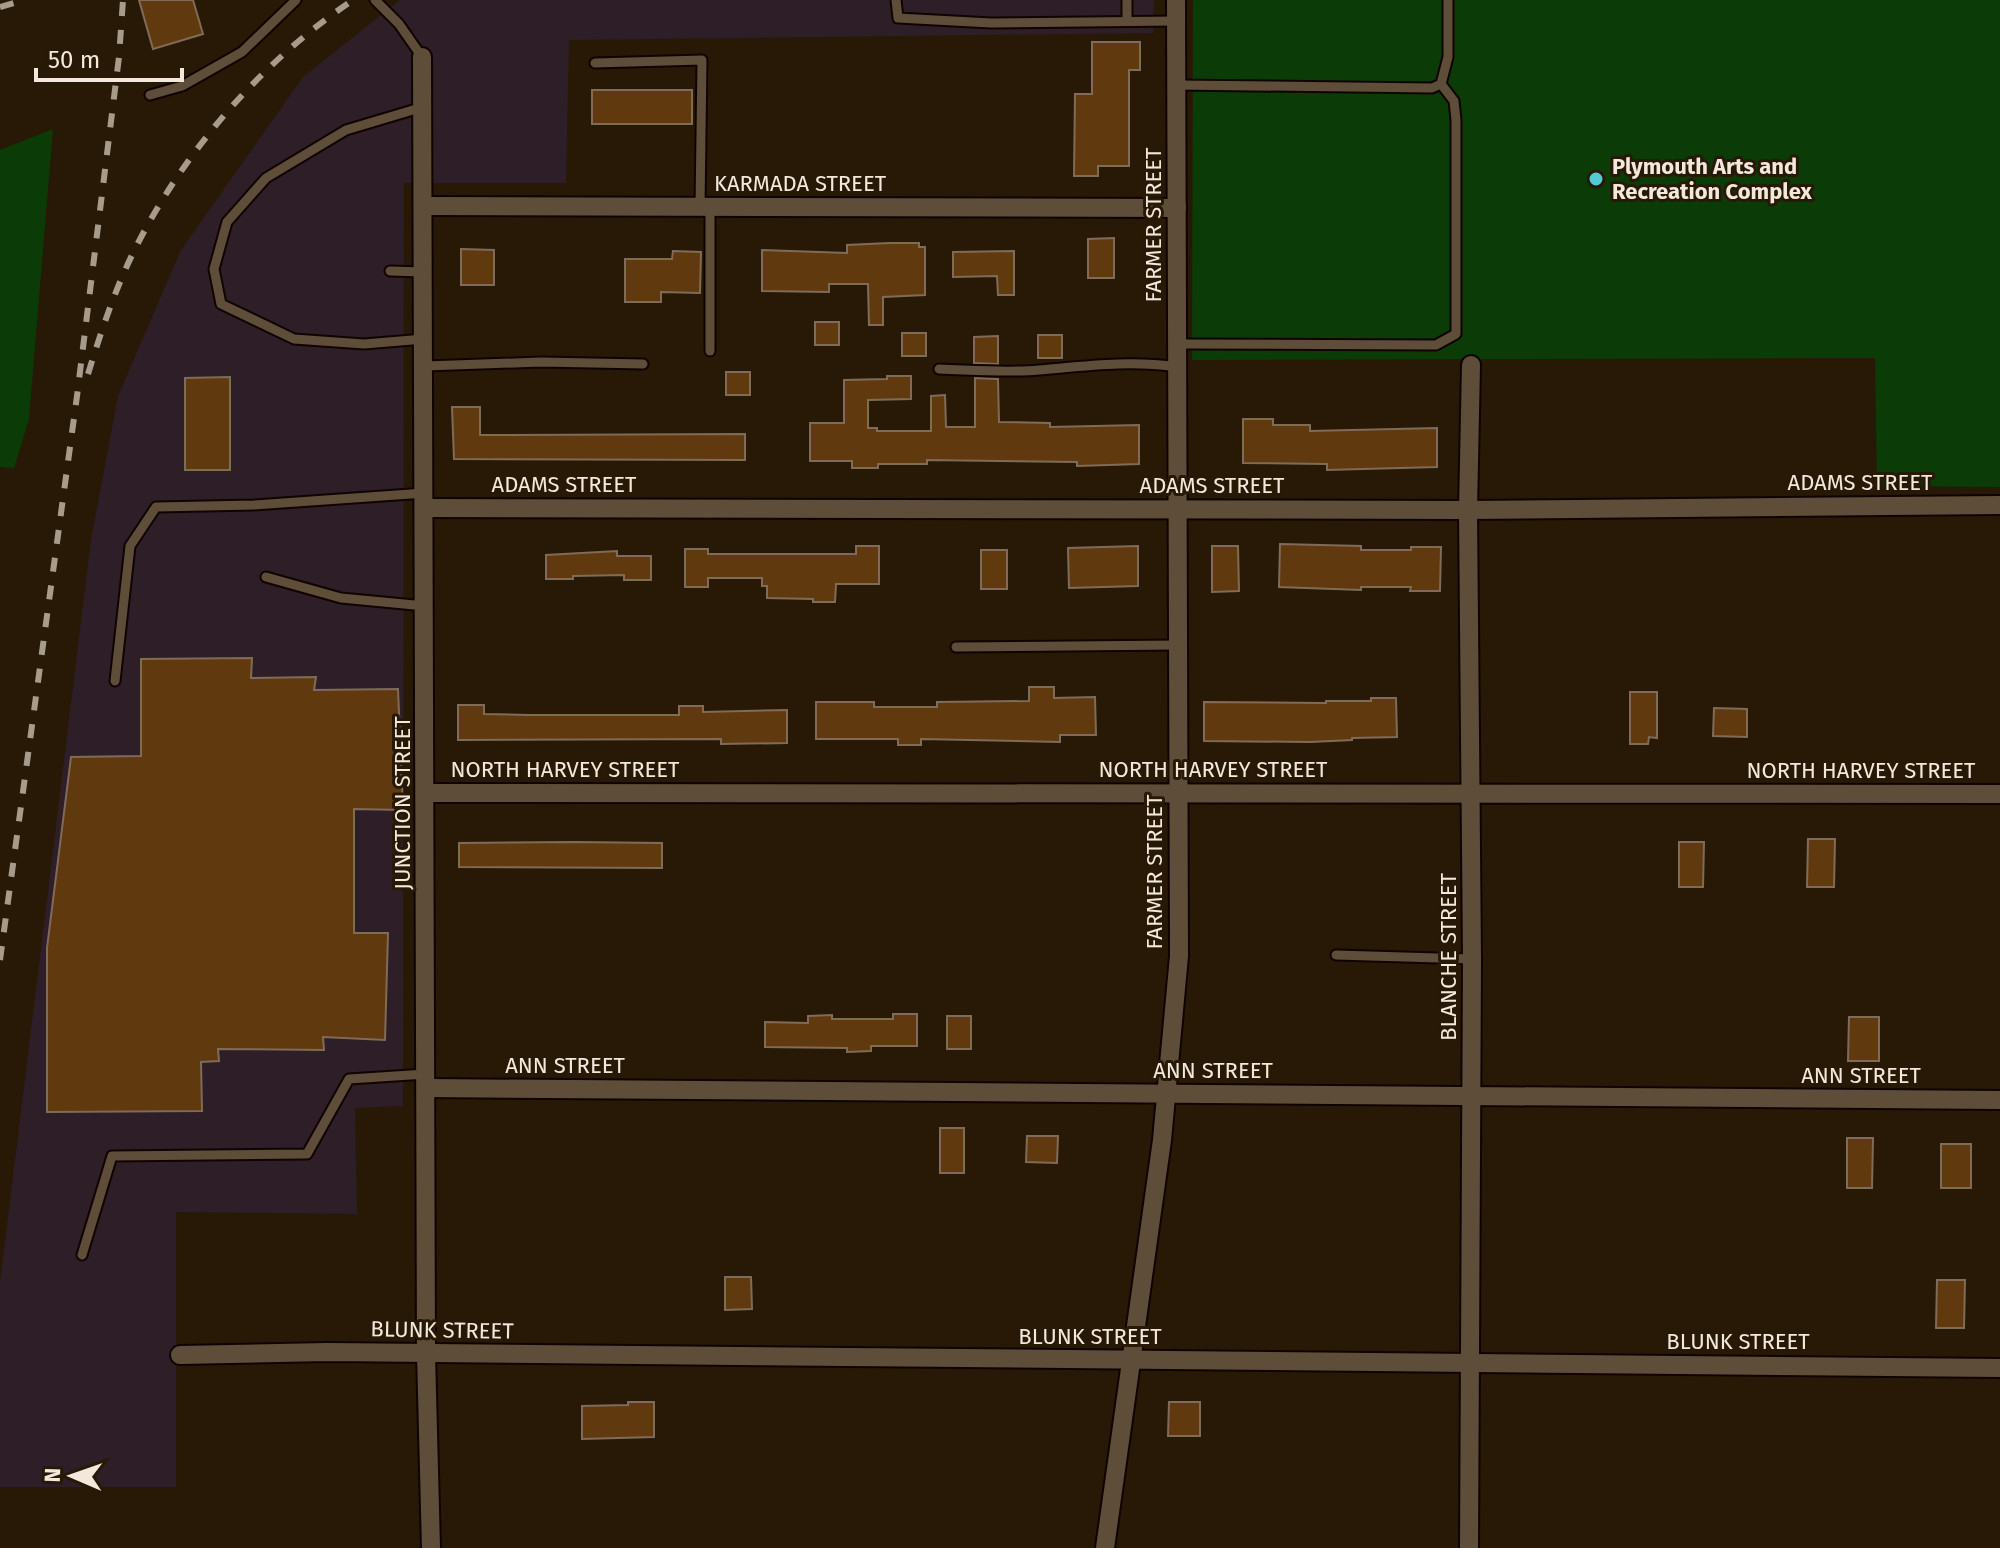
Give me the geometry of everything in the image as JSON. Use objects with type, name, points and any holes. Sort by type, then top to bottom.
[{"type":"street","name":"FARMER STREET","points":[[1105,1548],[1167,1093],[1179,941],[1176,0]]},
{"type":"street","name":"JUNCTION STREET","points":[[422,57],[426,1354],[431,1548]]},
{"type":"street","name":"KARMADA STREET","points":[[424,206],[1177,208]]},
{"type":"street","name":"BLANCHE STREET","points":[[1469,1548],[1472,959],[1468,510],[1471,365]]},
{"type":"street","name":"ADAMS STREET","points":[[425,501],[1468,510],[2000,505]]},
{"type":"street","name":"NORTH HARVEY STREET","points":[[426,793],[2000,794]]},
{"type":"street","name":"ANN STREET","points":[[426,1081],[1167,1093],[2000,1100]]},
{"type":"street","name":"BLUNK STREET","points":[[180,1355],[426,1354],[2000,1368]]},
{"type":"lane","points":[[150,95],[182,86],[242,52],[296,0]]},
{"type":"lane","points":[[375,0],[399,24],[422,57]]},
{"type":"lane","points":[[896,0],[898,18],[991,23],[1176,21]]},
{"type":"lane","points":[[1127,0],[1127,21]]},
{"type":"lane","points":[[1441,84],[1448,57],[1448,0]]},
{"type":"lane","points":[[595,63],[702,60],[710,351]]},
{"type":"lane","points":[[1176,85],[1422,89],[1441,84]]},
{"type":"lane","points":[[1177,344],[1436,345],[1456,334],[1456,120],[1454,101],[1441,84]]},
{"type":"lane","points":[[423,107],[346,130],[266,178],[227,222],[214,269],[221,304],[294,339],[364,344],[424,339]]},
{"type":"lane","points":[[390,271],[424,272]]},
{"type":"lane","points":[[425,366],[541,362],[643,364]]},
{"type":"lane","points":[[939,369],[1036,370],[1092,364],[1151,363],[1177,367]]},
{"type":"lane","points":[[115,681],[130,546],[156,507],[425,501]]},
{"type":"lane","points":[[266,577],[341,598],[425,606]]},
{"type":"lane","points":[[956,647],[1178,645]]},
{"type":"lane","points":[[1336,955],[1472,959]]},
{"type":"lane","points":[[82,1255],[112,1156],[307,1154],[349,1079],[426,1081]]},
{"type":"shaded area","points":[[400,0],[1154,0],[1153,33],[569,40],[566,183],[404,183],[403,1106],[355,1108],[357,1214],[176,1212],[176,1487],[0,1487],[0,1283],[91,540],[118,396],[181,250],[303,77]]},
{"type":"green space","name":"Plymouth Arts and Recreation Complex","points":[[1193,0],[2000,0],[2000,487],[1877,486],[1875,358],[1192,360]]},
{"type":"green space","points":[[53,129],[29,419],[14,468],[0,467],[0,150]]},
{"type":"building","points":[[139,0],[193,0],[203,34],[153,49]]},
{"type":"building","points":[[1092,42],[1140,42],[1140,70],[1129,70],[1129,166],[1098,166],[1098,176],[1074,176],[1075,94],[1092,94]]},
{"type":"building","points":[[592,90],[692,90],[692,124],[592,124]]},
{"type":"building","points":[[1114,238],[1114,278],[1088,278],[1088,239]]},
{"type":"building","points":[[919,243],[919,247],[925,247],[925,295],[883,297],[883,325],[869,325],[868,284],[829,284],[829,292],[762,291],[762,250],[847,253],[847,245]]},
{"type":"building","points":[[461,249],[494,250],[494,285],[461,285]]},
{"type":"building","points":[[673,251],[701,252],[700,293],[661,292],[661,302],[625,302],[625,259],[672,259]]},
{"type":"building","points":[[1014,251],[1014,295],[998,295],[997,276],[953,277],[953,252]]},
{"type":"building","points":[[815,322],[839,322],[839,345],[815,345]]},
{"type":"building","points":[[902,333],[926,333],[926,356],[902,356]]},
{"type":"building","points":[[1038,335],[1062,335],[1062,358],[1038,358]]},
{"type":"building","points":[[998,336],[998,364],[974,363],[974,337]]},
{"type":"building","points":[[726,372],[750,372],[750,395],[726,395]]},
{"type":"building","points":[[887,376],[911,376],[911,399],[868,400],[868,428],[877,428],[877,431],[931,431],[931,396],[945,395],[946,427],[975,427],[975,378],[998,379],[999,422],[1050,423],[1050,427],[1139,425],[1139,464],[1077,466],[1077,462],[927,460],[927,464],[878,464],[878,468],[852,468],[852,461],[810,461],[810,423],[844,423],[844,380],[887,379]]},
{"type":"building","points":[[230,377],[230,470],[185,470],[185,378]]},
{"type":"building","points":[[452,407],[480,407],[480,435],[745,434],[745,460],[454,459]]},
{"type":"building","points":[[1243,419],[1273,419],[1273,425],[1310,425],[1310,431],[1437,428],[1437,467],[1327,470],[1327,464],[1243,463]]},
{"type":"building","points":[[1280,544],[1361,546],[1361,550],[1441,547],[1440,591],[1410,591],[1411,587],[1361,587],[1361,590],[1279,587]]},
{"type":"building","points":[[856,546],[879,546],[879,584],[836,584],[835,602],[767,598],[767,586],[762,586],[762,578],[708,578],[708,587],[685,587],[685,549],[708,549],[708,554],[856,554]]},
{"type":"building","points":[[1138,546],[1138,586],[1069,588],[1068,548]]},
{"type":"building","points":[[1212,546],[1238,546],[1239,591],[1212,592]]},
{"type":"building","points":[[981,550],[1007,550],[1007,589],[981,589]]},
{"type":"building","points":[[617,551],[617,556],[651,556],[651,580],[624,580],[624,575],[546,579],[546,555]]},
{"type":"building","points":[[252,658],[251,678],[316,677],[314,690],[398,689],[403,810],[354,809],[354,933],[388,933],[385,1040],[323,1037],[324,1050],[218,1049],[219,1061],[201,1062],[202,1111],[47,1112],[47,948],[71,757],[141,756],[141,659]]},
{"type":"building","points":[[1029,687],[1054,687],[1054,698],[1095,697],[1096,735],[1060,735],[1060,742],[921,739],[921,745],[898,745],[898,739],[816,739],[816,702],[874,702],[874,707],[937,707],[937,702],[1029,701]]},
{"type":"building","points":[[1630,692],[1657,692],[1657,738],[1649,737],[1648,744],[1630,744]]},
{"type":"building","points":[[1371,698],[1396,698],[1397,737],[1310,742],[1204,741],[1204,702],[1326,703],[1371,701]]},
{"type":"building","points":[[458,705],[484,705],[484,714],[529,715],[679,715],[679,706],[703,706],[703,712],[787,710],[787,743],[721,744],[721,739],[458,740]]},
{"type":"building","points":[[1714,708],[1747,709],[1747,737],[1713,736]]},
{"type":"building","points":[[1808,839],[1835,839],[1834,887],[1807,887]]},
{"type":"building","points":[[1679,842],[1704,842],[1703,887],[1679,887]]},
{"type":"building","points":[[459,843],[662,843],[662,868],[459,867]]},
{"type":"building","points":[[893,1014],[917,1014],[917,1046],[871,1046],[871,1051],[847,1052],[847,1048],[765,1047],[765,1022],[808,1023],[808,1016],[832,1015],[832,1019],[893,1019]]},
{"type":"building","points":[[947,1016],[971,1016],[971,1049],[947,1049]]},
{"type":"building","points":[[1849,1017],[1879,1017],[1879,1061],[1848,1061]]},
{"type":"building","points":[[940,1128],[964,1128],[964,1173],[940,1173]]},
{"type":"building","points":[[1027,1136],[1058,1136],[1057,1163],[1026,1162]]},
{"type":"building","points":[[1847,1138],[1873,1138],[1872,1188],[1847,1188]]},
{"type":"building","points":[[1941,1144],[1971,1144],[1971,1188],[1941,1188]]},
{"type":"building","points":[[725,1277],[751,1277],[752,1309],[725,1310]]},
{"type":"building","points":[[1937,1280],[1965,1280],[1964,1328],[1936,1328]]},
{"type":"building","points":[[628,1402],[654,1402],[654,1437],[582,1439],[582,1406],[628,1405]]},
{"type":"building","points":[[1169,1402],[1200,1402],[1200,1436],[1168,1436]]},
{"type":"railway","points":[[0,7],[25,0]]},
{"type":"railway","points":[[0,960],[77,396],[119,57],[123,0]]},
{"type":"railway","points":[[88,374],[128,264],[177,177],[228,111],[257,80],[287,51],[353,0]]},
{"type":"place","name":"Plymouth Arts and Recreation Complex","points":[[1596,179]]}]
